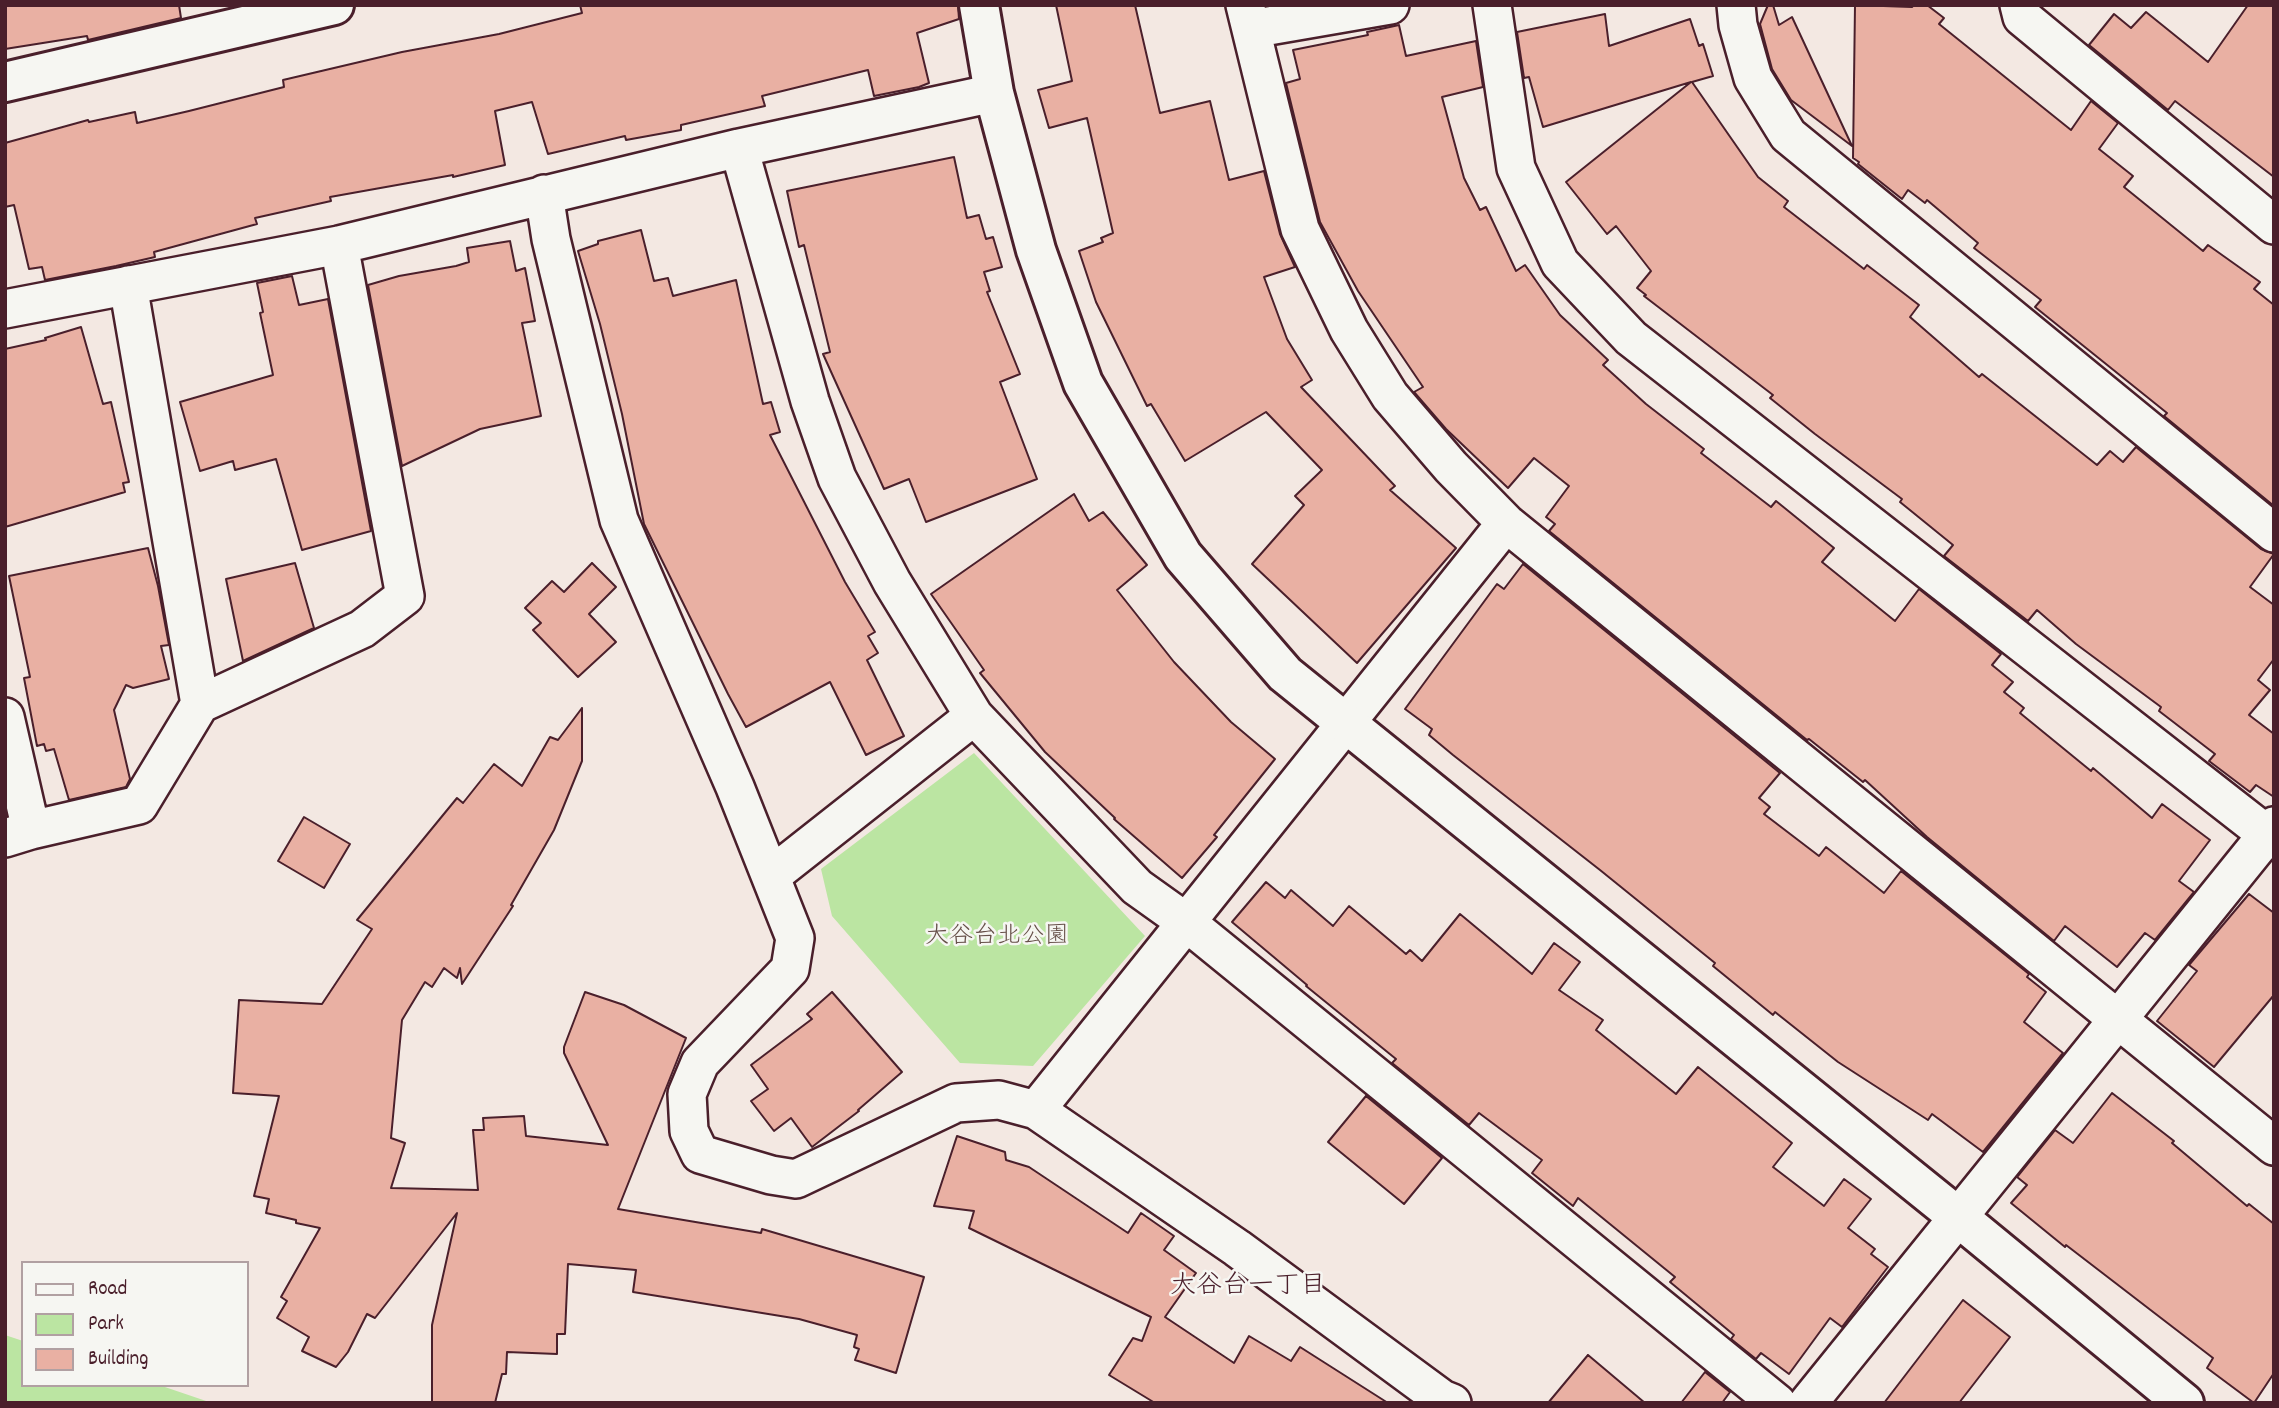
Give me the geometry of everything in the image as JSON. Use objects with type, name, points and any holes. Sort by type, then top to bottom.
[{"type":"street","points":[[5,82],[334,5]]},
{"type":"street","points":[[978,5],[994,93],[1036,250],[1083,383],[1183,556],[1285,674],[1958,1217],[2184,1403]]},
{"type":"street","points":[[1390,5],[1248,17],[1300,229],[1349,330],[1390,396],[1451,467],[1506,523],[2274,1146]]},
{"type":"street","points":[[1492,5],[1516,168],[1560,263],[1631,338],[2272,833],[2117,1018],[1808,1403]]},
{"type":"street","points":[[1736,5],[1738,25],[1753,78],[1788,135],[2274,533]]},
{"type":"street","points":[[2019,5],[2022,17],[2274,225]]},
{"type":"street","points":[[5,309],[339,245],[739,148],[994,93]]},
{"type":"street","points":[[739,148],[810,401],[837,478],[892,582],[974,716],[1138,887],[1186,922],[1777,1403]]},
{"type":"street","points":[[544,194],[551,239],[619,520],[730,774],[795,938],[790,969],[699,1063],[687,1094],[689,1130],[700,1154],[796,1180],[956,1103],[999,1100],[1036,1110],[1237,1248],[1442,1399],[1452,1403]]},
{"type":"street","points":[[5,717],[18,834],[139,804],[200,704],[362,629],[405,596],[339,245]]},
{"type":"street","points":[[128,285],[200,704]]},
{"type":"street","points":[[1036,1110],[1506,523]]},
{"type":"street","points":[[771,876],[974,716]]},
{"type":"green space","name":"大谷台北公園","points":[[974,753],[1145,936],[1033,1066],[960,1063],[832,916],[821,869]]},
{"type":"green space","points":[[5,1335],[21,1340],[21,1387],[165,1387],[212,1403],[5,1403]]},
{"type":"building","points":[[5,5],[179,5],[181,18],[88,40],[87,36],[5,49]]},
{"type":"building","points":[[580,5],[958,5],[959,19],[917,33],[929,83],[919,87],[874,96],[868,70],[762,96],[765,106],[681,125],[681,130],[626,140],[625,136],[548,154],[532,102],[495,111],[505,165],[453,177],[330,197],[331,201],[255,218],[257,224],[154,252],[155,257],[116,266],[45,280],[42,267],[29,269],[14,205],[5,207],[5,143],[88,120],[89,122],[135,112],[137,123],[189,111],[284,87],[283,80],[402,52],[499,34],[582,13]]},
{"type":"building","points":[[1056,5],[1135,5],[1160,113],[1210,101],[1229,180],[1264,171],[1280,234],[1295,267],[1264,277],[1287,339],[1312,380],[1301,387],[1395,486],[1390,490],[1456,548],[1357,663],[1252,564],[1304,505],[1295,496],[1322,470],[1266,412],[1185,461],[1151,404],[1147,406],[1096,302],[1079,251],[1103,242],[1101,238],[1113,233],[1087,118],[1049,128],[1038,90],[1072,81]]},
{"type":"building","points":[[1768,5],[1773,5],[1779,25],[1792,17],[1852,146],[1791,100],[1772,69],[1760,24]]},
{"type":"building","points":[[1855,5],[1927,5],[1944,18],[1939,24],[2071,130],[2091,101],[2118,123],[2099,149],[2133,176],[2124,187],[2203,251],[2208,245],[2260,282],[2254,289],[2274,305],[2274,506],[2164,416],[2167,413],[2035,307],[2041,300],[1974,248],[1978,243],[1927,200],[1925,203],[1908,190],[1902,199],[1858,164],[1853,158]]},
{"type":"building","points":[[2248,5],[2274,5],[2274,177],[2175,101],[2168,110],[2089,45],[2114,14],[2131,28],[2146,12],[2208,62]]},
{"type":"building","points":[[1605,14],[1609,46],[1690,19],[1699,46],[1703,44],[1713,76],[1692,82],[1758,177],[1788,201],[1784,207],[1864,269],[1867,265],[1919,305],[1910,317],[1979,377],[1982,374],[2097,465],[2110,451],[2123,462],[2136,447],[2261,549],[2274,554],[2250,587],[2274,605],[2274,659],[2258,680],[2270,690],[2249,715],[2274,734],[2274,797],[2256,785],[2250,792],[2209,761],[2215,754],[2159,711],[2161,707],[2076,644],[2037,610],[2028,621],[1944,556],[1953,545],[1900,502],[1902,499],[1815,434],[1770,398],[1773,395],[1637,288],[1651,271],[1616,226],[1607,234],[1566,182],[1691,82],[1543,127],[1529,77],[1524,78],[1517,32]]},
{"type":"building","points":[[1399,25],[1406,56],[1476,41],[1483,87],[1442,97],[1464,178],[1480,210],[1486,207],[1516,271],[1525,265],[1560,315],[1608,360],[1603,365],[1646,404],[1704,449],[1701,453],[1771,507],[1776,501],[1834,548],[1822,562],[1895,621],[1919,589],[2001,654],[1992,665],[2013,682],[2004,692],[2024,708],[2020,713],[2091,771],[2093,768],[2152,818],[2162,804],[2210,840],[2179,881],[2194,892],[2155,940],[2145,933],[2117,967],[2065,926],[2054,941],[1927,837],[1865,780],[1863,782],[1807,740],[1549,531],[1555,524],[1546,517],[1569,486],[1534,458],[1508,488],[1446,429],[1414,392],[1423,387],[1358,291],[1320,222],[1286,83],[1300,79],[1293,50],[1368,35],[1367,32]]},
{"type":"building","points":[[954,157],[967,218],[979,215],[986,239],[993,237],[1002,267],[984,272],[990,291],[987,292],[1020,374],[1000,382],[1037,479],[926,522],[909,479],[884,489],[823,354],[830,352],[804,245],[799,247],[787,191]]},
{"type":"building","points":[[641,230],[654,281],[668,278],[673,296],[736,280],[763,404],[771,402],[780,432],[770,435],[845,582],[875,632],[868,636],[878,653],[867,660],[904,736],[866,755],[830,682],[746,727],[644,524],[622,414],[600,324],[578,251],[598,244],[598,241]]},
{"type":"building","points":[[510,241],[516,271],[525,268],[535,321],[522,323],[541,416],[480,429],[402,466],[368,285],[469,262],[467,248]]},
{"type":"building","points":[[292,276],[299,305],[328,299],[371,531],[302,550],[276,459],[235,470],[233,461],[200,471],[180,402],[273,375],[260,313],[263,312],[257,283]]},
{"type":"building","points":[[81,327],[103,404],[111,402],[129,482],[123,483],[125,492],[5,527],[5,349],[46,340],[45,338]]},
{"type":"building","points":[[1074,494],[1089,521],[1103,512],[1147,565],[1117,590],[1174,662],[1231,722],[1275,759],[1214,835],[1217,837],[1182,878],[1114,819],[1045,752],[980,673],[984,670],[931,594]]},
{"type":"building","points":[[148,548],[169,645],[161,646],[169,679],[133,688],[126,685],[114,710],[130,779],[126,787],[69,800],[54,749],[46,751],[44,744],[37,746],[24,678],[30,677],[9,576]]},
{"type":"building","points":[[295,563],[314,628],[243,661],[226,579]]},
{"type":"building","points":[[592,563],[616,587],[589,614],[616,642],[578,677],[533,630],[541,623],[525,608],[552,581],[564,592]]},
{"type":"building","points":[[1523,564],[1780,773],[1759,798],[1770,807],[1764,814],[1819,856],[1826,847],[1884,893],[1901,871],[2029,974],[2027,977],[2046,992],[2024,1022],[2063,1053],[1983,1152],[1932,1114],[1928,1120],[1838,1062],[1775,1012],[1773,1015],[1713,966],[1715,963],[1453,755],[1429,735],[1432,729],[1405,709],[1497,584],[1504,589]]},
{"type":"building","points":[[582,708],[582,761],[554,830],[511,905],[513,906],[462,984],[460,968],[457,978],[444,968],[432,987],[425,982],[402,1020],[391,1138],[405,1143],[391,1188],[478,1190],[473,1130],[484,1130],[483,1118],[524,1116],[526,1136],[608,1145],[564,1053],[564,1047],[585,992],[624,1005],[686,1038],[618,1209],[761,1233],[762,1229],[924,1277],[896,1373],[855,1360],[859,1349],[854,1347],[857,1335],[799,1319],[633,1292],[636,1270],[568,1264],[565,1334],[557,1334],[557,1354],[507,1352],[506,1374],[502,1374],[495,1403],[432,1403],[432,1325],[457,1213],[375,1318],[367,1314],[348,1352],[336,1367],[302,1351],[309,1337],[277,1318],[287,1301],[281,1297],[320,1228],[266,1213],[269,1199],[254,1196],[279,1096],[233,1093],[239,1000],[322,1004],[372,929],[357,920],[457,798],[463,803],[494,764],[522,786],[550,737],[558,740]]},
{"type":"building","points":[[304,817],[350,844],[324,888],[278,861]]},
{"type":"building","points":[[1266,882],[1285,898],[1291,890],[1333,926],[1349,906],[1406,954],[1410,950],[1422,961],[1460,914],[1532,974],[1554,943],[1580,962],[1559,990],[1603,1020],[1596,1030],[1676,1094],[1698,1067],[1792,1143],[1773,1167],[1824,1206],[1844,1179],[1871,1199],[1848,1228],[1875,1249],[1871,1254],[1888,1267],[1842,1327],[1830,1318],[1789,1374],[1761,1353],[1756,1359],[1731,1339],[1734,1335],[1670,1282],[1675,1277],[1578,1198],[1573,1206],[1532,1173],[1542,1160],[1479,1113],[1469,1125],[1392,1063],[1396,1059],[1232,922]]},
{"type":"building","points":[[2249,894],[2274,913],[2274,995],[2214,1067],[2157,1021],[2197,971],[2189,965]]},
{"type":"building","points":[[832,992],[902,1072],[859,1111],[812,1147],[791,1118],[774,1131],[751,1101],[768,1089],[751,1065],[812,1019],[807,1014]]},
{"type":"building","points":[[2112,1093],[2174,1141],[2172,1143],[2247,1206],[2249,1204],[2274,1224],[2274,1373],[2254,1403],[2207,1368],[2213,1358],[2011,1203],[2027,1185],[2017,1177],[2055,1130],[2073,1143]]},
{"type":"building","points":[[1366,1096],[1442,1158],[1404,1204],[1328,1142]]},
{"type":"building","points":[[957,1136],[1005,1152],[1006,1160],[1029,1167],[1128,1233],[1141,1213],[1174,1236],[1164,1250],[1196,1273],[1165,1317],[1234,1363],[1249,1336],[1291,1361],[1300,1347],[1388,1403],[1155,1403],[1109,1375],[1133,1338],[1142,1341],[1151,1317],[969,1228],[974,1211],[934,1206]]},
{"type":"building","points":[[1963,1300],[2010,1337],[1959,1403],[1884,1403]]},
{"type":"building","points":[[1588,1355],[1645,1403],[1548,1403]]},
{"type":"building","points":[[1705,1372],[1730,1392],[1722,1403],[1681,1403]]},
{"type":"district","name":"大谷台一丁目","points":[[1248,1288]]}]
